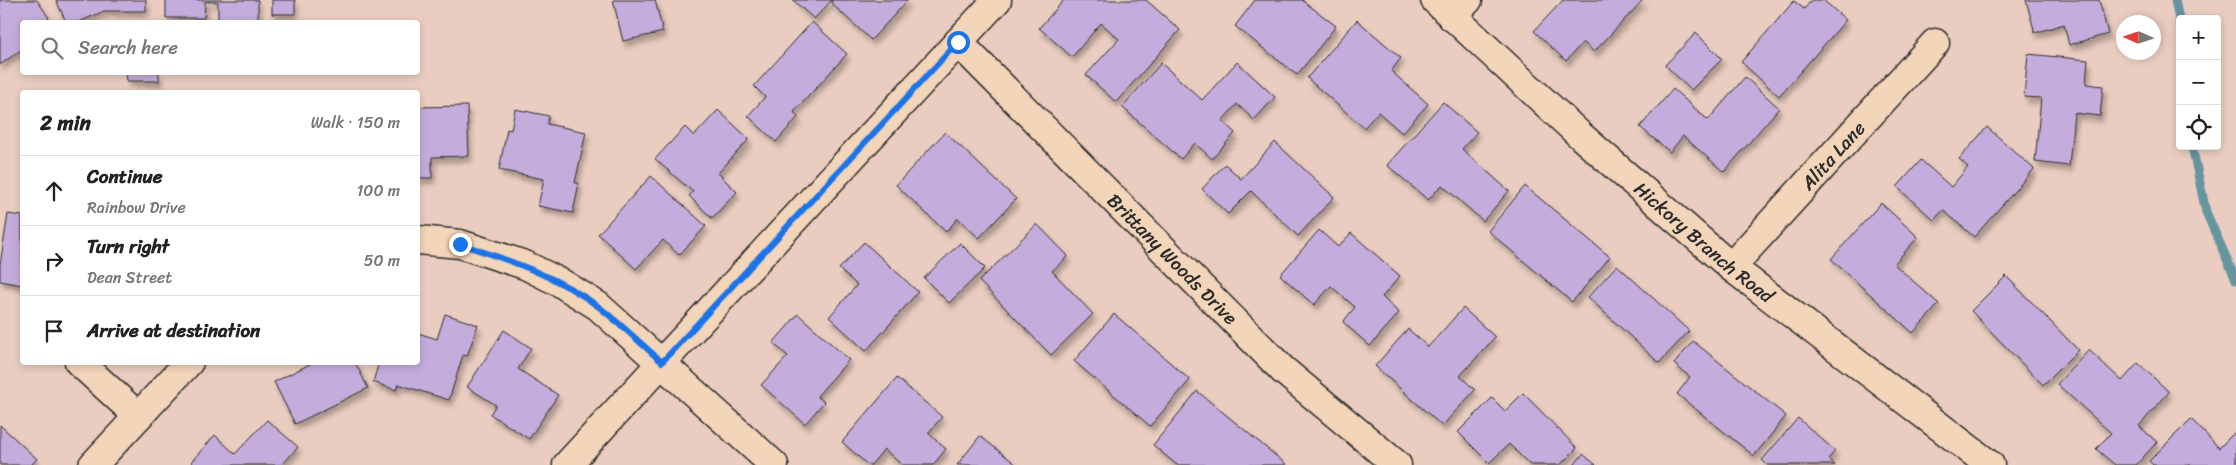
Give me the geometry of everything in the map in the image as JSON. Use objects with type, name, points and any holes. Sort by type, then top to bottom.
[{"type":"street","points":[[567,465],[997,0]]},
{"type":"street","name":"Hickory Branch Road","points":[[1451,6],[1582,137],[1731,267],[1990,465]]},
{"type":"street","name":"Brittany Woods Drive","points":[[958,42],[1283,370],[1397,465]]},
{"type":"street","name":"Alita Lane","points":[[1731,267],[1935,43]]},
{"type":"street","points":[[420,240],[460,244],[525,265],[598,306],[774,465]]},
{"type":"street","points":[[82,365],[138,416]]},
{"type":"street","points":[[92,465],[186,365]]},
{"type":"building","points":[[0,0],[37,0],[49,18],[46,20],[20,20],[20,50],[0,65]]},
{"type":"building","points":[[56,0],[146,0],[146,11],[104,11],[84,20],[65,20]]},
{"type":"building","points":[[166,0],[258,0],[258,20],[218,20],[218,2],[205,2],[204,18],[166,18]]},
{"type":"building","points":[[272,0],[295,0],[295,14],[272,14]]},
{"type":"building","points":[[613,0],[655,0],[663,32],[623,41]]},
{"type":"building","points":[[793,0],[832,0],[814,19]]},
{"type":"building","points":[[833,0],[908,0],[871,40],[831,3]]},
{"type":"building","points":[[1064,0],[1146,0],[1180,30],[1116,102],[1086,75],[1119,39],[1101,23],[1072,57],[1039,28]]},
{"type":"building","points":[[1255,0],[1302,0],[1336,26],[1297,75],[1235,26]]},
{"type":"building","points":[[1563,0],[1643,0],[1594,52],[1583,42],[1566,61],[1534,31]]},
{"type":"building","points":[[1812,0],[1823,0],[1846,20],[1779,96],[1741,62],[1794,1],[1804,9]]},
{"type":"building","points":[[2026,0],[2099,0],[2108,34],[2069,45],[2064,24],[2035,33]]},
{"type":"building","points":[[1357,20],[1401,58],[1391,71],[1428,104],[1402,133],[1378,112],[1364,128],[1307,78]]},
{"type":"building","points":[[812,22],[847,54],[794,112],[798,117],[776,142],[748,116],[765,97],[754,86]]},
{"type":"building","points":[[1696,33],[1722,59],[1691,90],[1665,65]]},
{"type":"building","points":[[2028,54],[2088,60],[2086,84],[2103,86],[2100,116],[2074,113],[2069,166],[2035,162],[2041,98],[2024,97]]},
{"type":"building","points":[[1237,62],[1275,97],[1254,120],[1237,104],[1222,121],[1235,133],[1212,159],[1195,143],[1181,159],[1122,107],[1161,63],[1202,100]]},
{"type":"building","points":[[126,75],[159,75],[159,81],[127,81]]},
{"type":"building","points":[[1745,77],[1779,108],[1724,172],[1683,136],[1670,152],[1640,127],[1673,89],[1708,120]]},
{"type":"building","points":[[1443,102],[1477,132],[1462,149],[1509,191],[1483,221],[1442,185],[1428,200],[1387,165]]},
{"type":"building","points":[[467,106],[469,156],[432,157],[432,178],[420,178],[420,107]]},
{"type":"building","points":[[515,109],[549,116],[547,124],[586,132],[575,183],[579,183],[573,213],[538,206],[544,179],[499,170],[507,129],[511,130]]},
{"type":"building","points":[[718,110],[749,139],[718,173],[737,192],[712,218],[689,196],[693,192],[655,159],[685,127],[694,136]]},
{"type":"building","points":[[1987,127],[2034,169],[1974,237],[1943,210],[1934,220],[1897,187],[1921,160],[1951,187],[1968,167],[1959,159]]},
{"type":"building","points":[[945,132],[1016,199],[979,238],[958,218],[946,232],[896,185]]},
{"type":"building","points":[[1275,142],[1334,197],[1298,236],[1251,191],[1228,214],[1202,189],[1225,164],[1241,179]]},
{"type":"building","points":[[651,176],[706,226],[679,255],[663,240],[636,269],[598,234]]},
{"type":"building","points":[[1525,186],[1610,257],[1572,302],[1488,231]]},
{"type":"building","points":[[1881,203],[1918,237],[1894,264],[1939,304],[1913,333],[1831,259]]},
{"type":"building","points":[[8,214],[20,216],[20,285],[0,281],[0,265]]},
{"type":"building","points":[[1037,224],[1068,256],[1052,271],[1093,314],[1051,355],[979,281]]},
{"type":"building","points":[[1319,230],[1338,247],[1351,233],[1400,276],[1382,297],[1399,313],[1370,346],[1343,322],[1355,307],[1331,286],[1314,305],[1280,275]]},
{"type":"building","points":[[864,242],[918,292],[866,351],[829,317],[857,285],[839,269]]},
{"type":"building","points":[[960,243],[985,268],[949,303],[924,278]]},
{"type":"building","points":[[1617,265],[1689,331],[1659,363],[1588,297]]},
{"type":"building","points":[[2006,276],[2078,350],[2043,385],[1971,311]]},
{"type":"building","points":[[1463,308],[1495,337],[1460,376],[1475,390],[1442,426],[1375,366],[1408,329],[1428,347]]},
{"type":"building","points":[[445,314],[478,325],[467,356],[463,355],[449,400],[398,384],[396,390],[373,382],[378,365],[420,365],[420,334],[437,339]]},
{"type":"building","points":[[798,314],[849,360],[817,396],[824,402],[805,424],[761,385],[788,356],[773,343]]},
{"type":"building","points":[[1114,314],[1190,380],[1150,426],[1074,361]]},
{"type":"building","points":[[504,330],[531,348],[518,369],[558,395],[529,439],[490,414],[496,405],[467,387]]},
{"type":"building","points":[[1693,341],[1786,416],[1754,456],[1677,394],[1690,377],[1674,364]]},
{"type":"building","points":[[2089,350],[2122,381],[2138,363],[2169,392],[2139,426],[2157,442],[2136,465],[2115,465],[2096,449],[2111,433],[2057,384]]},
{"type":"building","points":[[308,365],[356,365],[368,388],[295,424],[274,382]]},
{"type":"building","points":[[897,378],[942,417],[928,433],[946,449],[933,465],[902,465],[884,449],[871,465],[868,465],[842,442]]},
{"type":"building","points":[[1197,391],[1287,465],[1177,465],[1153,445]]},
{"type":"building","points":[[1523,393],[1577,448],[1560,465],[1530,465],[1509,444],[1489,463],[1458,432],[1492,398],[1505,411]]},
{"type":"building","points":[[1798,418],[1835,451],[1828,459],[1835,465],[1767,465],[1762,460]]},
{"type":"building","points":[[2191,419],[2219,448],[2236,431],[2236,465],[2153,465],[2149,461]]},
{"type":"building","points":[[267,420],[298,447],[282,465],[194,465],[191,462],[215,435],[235,454]]},
{"type":"building","points":[[0,425],[37,459],[31,465],[0,465]]},
{"type":"building","points":[[980,436],[1017,465],[957,465]]},
{"type":"building","points":[[1583,454],[1596,465],[1574,465]]},
{"type":"waterway","points":[[2175,0],[2178,15]]},
{"type":"waterway","points":[[2193,150],[2206,212],[2236,280]]},
{"type":"route","points":[[460,244],[525,265],[561,284],[598,306],[662,362],[958,42]]}]
